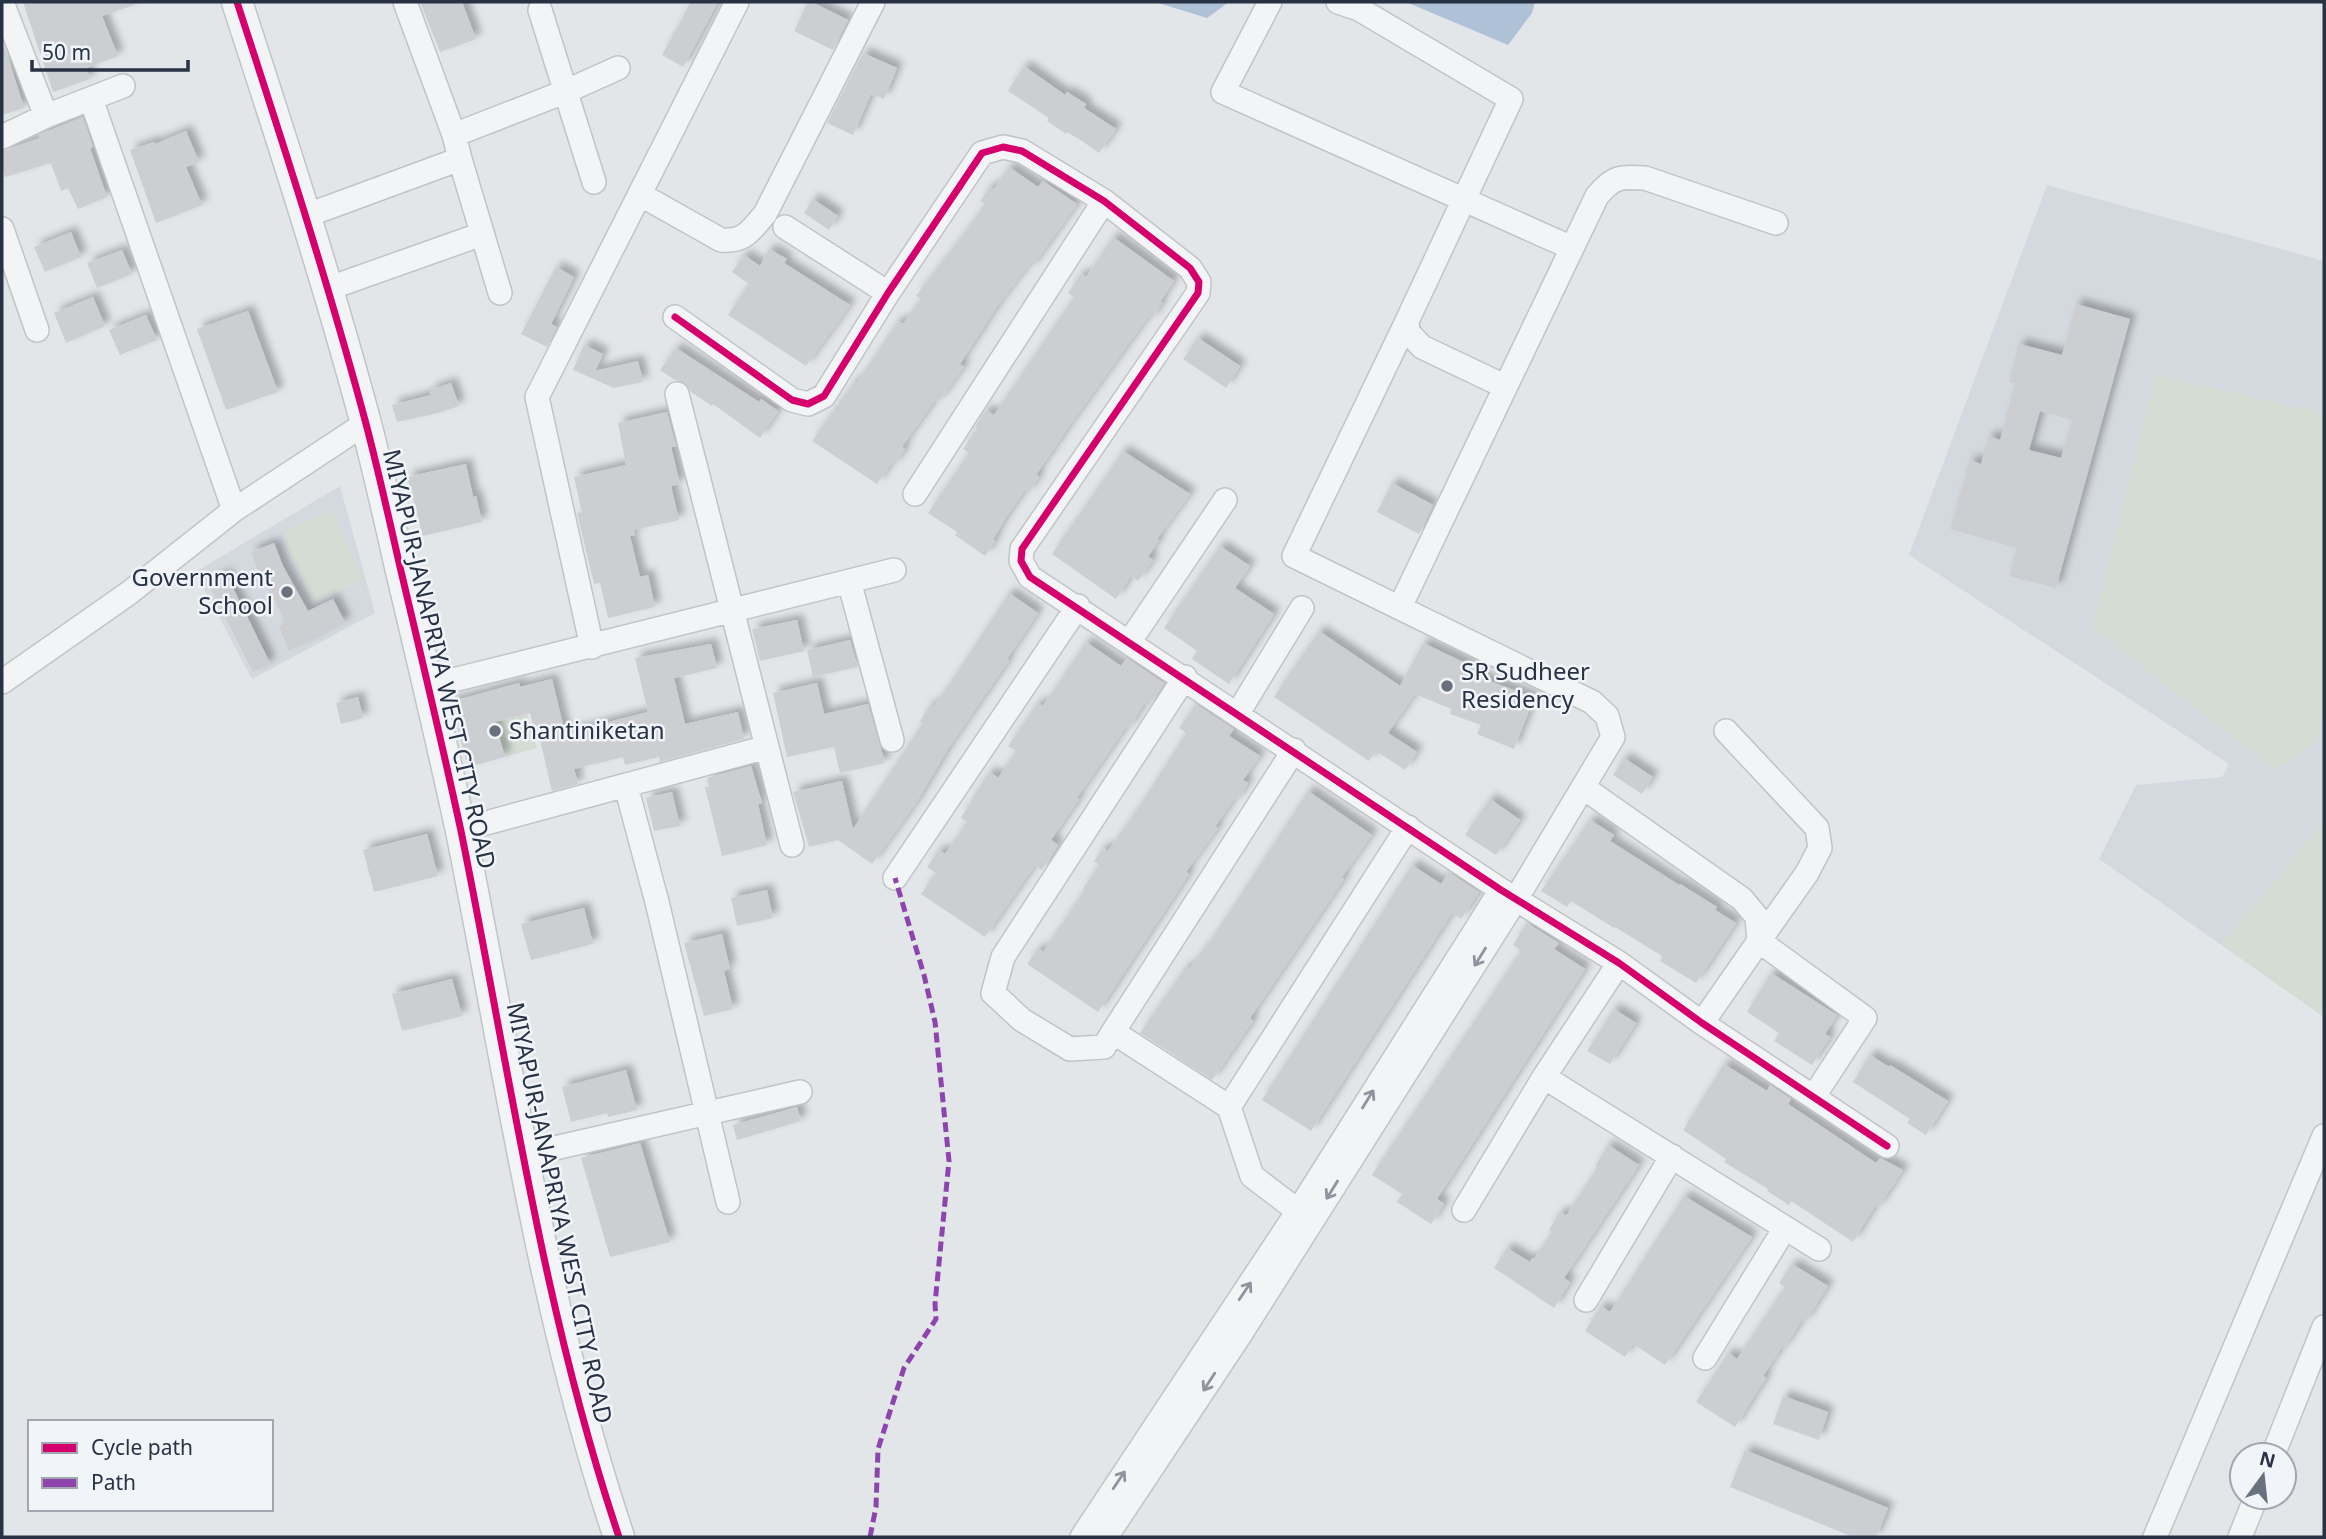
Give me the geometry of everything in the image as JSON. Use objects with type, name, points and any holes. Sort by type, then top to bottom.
[{"type":"street","points":[[2,2],[46,116]]},
{"type":"street","name":"MIYAPUR-JANAPRIYA WEST CITY ROAD","points":[[237,2],[305,216],[366,423],[429,686],[460,830],[570,1373],[596,1469],[619,1537]]},
{"type":"street","points":[[405,2],[454,135],[500,293]]},
{"type":"street","points":[[592,647],[537,397],[737,2]]},
{"type":"street","points":[[641,195],[721,240],[734,242],[745,237],[765,214],[873,2]]},
{"type":"street","points":[[1270,2],[1223,92],[1572,248]]},
{"type":"street","points":[[1082,1537],[1509,895],[1584,788],[1613,737],[1607,716],[1592,702],[1294,556],[1511,99],[1359,9],[1338,2]]},
{"type":"street","points":[[540,10],[594,182]]},
{"type":"street","points":[[454,135],[618,68]]},
{"type":"street","points":[[2,137],[46,116],[123,86]]},
{"type":"street","points":[[91,99],[234,510]]},
{"type":"street","points":[[676,317],[792,400],[808,404],[824,396],[888,293],[982,153],[1003,147],[1022,150],[1104,201],[1190,268],[1199,282],[1198,293],[1022,549],[1021,561],[1030,577],[1185,677],[1509,895],[1619,963],[1702,1023],[1887,1146]]},
{"type":"street","points":[[305,216],[460,159]]},
{"type":"street","points":[[1400,607],[1597,196],[1609,182],[1627,176],[1645,178],[1776,223]]},
{"type":"street","points":[[915,494],[1104,201]]},
{"type":"street","points":[[785,227],[888,293]]},
{"type":"street","points":[[2,229],[37,330]]},
{"type":"street","points":[[327,289],[482,233]]},
{"type":"street","points":[[1407,321],[1408,332],[1422,346],[1504,386]]},
{"type":"street","points":[[677,394],[792,845]]},
{"type":"street","points":[[2,682],[130,593],[234,510],[366,423]]},
{"type":"street","points":[[1130,641],[1226,500]]},
{"type":"street","points":[[429,686],[894,570]]},
{"type":"street","points":[[849,581],[892,740]]},
{"type":"street","points":[[895,878],[1078,606]]},
{"type":"street","points":[[1238,713],[1302,608]]},
{"type":"street","points":[[1185,677],[1003,957],[992,993],[1022,1020],[1070,1049],[1104,1047],[1294,750]]},
{"type":"street","points":[[1702,1023],[1807,873],[1820,848],[1817,828],[1726,731]]},
{"type":"street","points":[[460,830],[767,747]]},
{"type":"street","points":[[626,786],[657,902],[728,1202]]},
{"type":"street","points":[[1584,788],[1742,900],[1757,917],[1759,941],[1865,1018],[1814,1096]]},
{"type":"street","points":[[1228,1107],[1408,827]]},
{"type":"street","points":[[1106,1537],[1240,1335],[1509,895]]},
{"type":"street","points":[[1464,1210],[1544,1077],[1619,963]]},
{"type":"street","points":[[1113,1032],[1228,1107],[1252,1175],[1298,1211]]},
{"type":"street","points":[[1544,1077],[1819,1249]]},
{"type":"street","points":[[524,1155],[800,1092]]},
{"type":"street","points":[[2155,1537],[2324,1136]]},
{"type":"street","points":[[1586,1300],[1672,1156]]},
{"type":"street","points":[[1705,1358],[1786,1228]]},
{"type":"street","points":[[2279,1441],[2324,1327]]},
{"type":"street","points":[[2240,1537],[2250,1511]]},
{"type":"shaded area","points":[[2047,185],[2324,261],[2324,1017],[2099,859],[2136,785],[2222,777],[2229,764],[1909,555]]},
{"type":"shaded area","points":[[2155,375],[2324,413],[2324,708],[2318,740],[2276,771],[2092,628]]},
{"type":"shaded area","name":"Government School","points":[[340,486],[375,613],[252,679],[195,572]]},
{"type":"shaded area","points":[[333,510],[363,580],[312,602],[282,532]]},
{"type":"shaded area","points":[[527,714],[537,748],[505,757],[495,722]]},
{"type":"shaded area","points":[[2324,821],[2324,1017],[2221,944]]},
{"type":"water","points":[[1155,2],[1229,2],[1207,18]]},
{"type":"water","points":[[1406,2],[1535,2],[1532,13],[1508,45]]},
{"type":"building","points":[[23,2],[134,2],[134,5],[102,16],[118,56],[86,68],[90,79],[53,92]]},
{"type":"building","points":[[420,2],[462,2],[476,39],[440,52]]},
{"type":"building","points":[[691,2],[718,2],[683,67],[662,55]]},
{"type":"building","points":[[808,2],[848,20],[833,50],[794,31]]},
{"type":"building","points":[[5,48],[24,108],[2,115],[2,49]]},
{"type":"building","points":[[863,53],[897,68],[884,99],[871,94],[853,135],[827,123]]},
{"type":"building","points":[[1024,66],[1065,95],[1067,92],[1086,104],[1084,108],[1116,129],[1099,153],[1067,132],[1066,134],[1047,121],[1049,118],[1008,91]]},
{"type":"building","points":[[83,117],[93,147],[90,148],[107,197],[78,209],[68,188],[61,191],[51,163],[5,177],[2,151],[40,138],[39,135]]},
{"type":"building","points":[[186,131],[199,162],[186,167],[202,205],[156,223],[130,150],[154,142],[155,144]]},
{"type":"building","points":[[1009,167],[1038,187],[1043,181],[1077,204],[1031,268],[1028,266],[998,305],[960,364],[964,367],[938,402],[935,400],[902,447],[905,449],[894,465],[892,463],[877,484],[812,441],[855,381],[857,383],[898,321],[903,324],[921,299],[916,296],[985,204],[980,201],[990,187],[994,189]]},
{"type":"building","points":[[813,199],[838,216],[829,230],[804,213]]},
{"type":"building","points":[[71,232],[81,257],[45,272],[34,247]]},
{"type":"building","points":[[1113,237],[1174,281],[1151,320],[1148,317],[1067,429],[1036,475],[1039,477],[1028,493],[1025,490],[1005,519],[985,556],[955,535],[957,532],[928,513],[969,453],[963,449],[986,410],[994,415],[1074,297],[1068,293],[1081,274],[1086,277]]},
{"type":"building","points":[[769,249],[787,259],[784,263],[850,305],[806,366],[728,315],[749,284],[732,272],[744,255],[760,266]]},
{"type":"building","points":[[122,250],[132,274],[97,288],[87,263]]},
{"type":"building","points":[[556,267],[574,277],[551,324],[557,327],[547,347],[521,334]]},
{"type":"building","points":[[93,297],[105,326],[66,343],[54,313]]},
{"type":"building","points":[[2076,304],[2130,319],[2056,588],[2009,576],[2017,548],[1950,529],[1970,460],[1981,464],[1989,436],[2000,440],[2015,384],[2009,382],[2019,344],[2062,355]],"holes":[[[2040,411],[2072,420],[2061,458],[2029,450]]]},
{"type":"building","points":[[248,311],[278,392],[226,410],[197,329]]},
{"type":"building","points":[[146,315],[157,340],[120,355],[109,330]]},
{"type":"building","points":[[1198,338],[1240,366],[1226,388],[1183,359]]},
{"type":"building","points":[[584,345],[603,354],[595,371],[638,361],[643,382],[614,388],[573,370]]},
{"type":"building","points":[[676,348],[759,402],[761,399],[778,411],[760,438],[713,404],[712,406],[691,392],[686,384],[660,370]]},
{"type":"building","points":[[451,383],[459,406],[397,422],[392,405],[431,395],[430,390]]},
{"type":"building","points":[[667,412],[676,446],[671,447],[680,484],[671,486],[679,520],[634,530],[635,535],[630,536],[640,577],[648,575],[655,607],[608,618],[600,583],[594,584],[577,513],[582,512],[574,477],[626,465],[618,423]]},
{"type":"building","points":[[1123,451],[1190,494],[1157,539],[1159,540],[1148,557],[1153,560],[1138,581],[1131,576],[1116,599],[1052,554]]},
{"type":"building","points":[[466,464],[482,522],[423,536],[407,477]]},
{"type":"building","points":[[1392,483],[1433,505],[1419,534],[1377,512]]},
{"type":"building","points":[[274,543],[283,566],[308,611],[333,599],[345,622],[289,651],[279,626],[286,622],[251,552]]},
{"type":"building","points":[[1220,546],[1250,566],[1235,588],[1274,614],[1229,684],[1192,659],[1197,651],[1164,628]]},
{"type":"building","points":[[226,574],[270,663],[253,672],[208,583]]},
{"type":"building","points":[[1009,593],[1038,613],[948,749],[916,803],[872,864],[838,840],[809,847],[793,792],[842,781],[853,829],[923,723],[920,721],[930,705],[933,707],[949,685]]},
{"type":"building","points":[[797,620],[804,651],[760,661],[752,629]]},
{"type":"building","points":[[1319,631],[1400,686],[1423,643],[1482,671],[1480,677],[1534,698],[1514,749],[1477,734],[1481,725],[1450,714],[1451,709],[1415,694],[1388,733],[1417,752],[1405,770],[1376,751],[1369,761],[1274,697]]},
{"type":"building","points":[[850,640],[858,667],[813,677],[807,650]]},
{"type":"building","points":[[1086,642],[1121,666],[1127,658],[1164,683],[1149,706],[1145,703],[1128,729],[1126,727],[1077,798],[1079,799],[1051,840],[1058,845],[1042,870],[1035,865],[985,937],[921,894],[936,873],[927,867],[939,850],[945,854],[967,822],[961,818],[977,791],[990,772],[998,778],[1016,751],[1008,746],[1038,703],[1043,706]]},
{"type":"building","points":[[711,644],[717,668],[674,678],[685,724],[738,712],[744,739],[660,762],[659,757],[625,765],[623,757],[574,769],[578,784],[552,791],[538,731],[535,732],[530,713],[495,722],[505,757],[468,767],[450,702],[519,683],[520,687],[552,679],[565,733],[648,712],[635,658]]},
{"type":"building","points":[[817,683],[824,714],[868,704],[885,763],[840,773],[834,747],[787,757],[773,693]]},
{"type":"building","points":[[358,697],[363,718],[341,724],[336,703]]},
{"type":"building","points":[[1196,704],[1234,729],[1229,736],[1260,756],[1243,780],[1248,783],[1215,827],[1218,828],[1186,872],[1189,874],[1098,1012],[1027,964],[1038,949],[1043,952],[1099,865],[1094,861],[1103,848],[1108,851],[1143,801],[1186,733],[1179,728]]},
{"type":"building","points":[[1624,758],[1653,777],[1642,794],[1613,775]]},
{"type":"building","points":[[751,766],[762,803],[758,804],[767,845],[722,856],[705,787],[709,787],[707,778]]},
{"type":"building","points":[[1308,791],[1372,835],[1342,877],[1344,879],[1250,1018],[1253,1021],[1212,1080],[1140,1033],[1186,967],[1189,969],[1206,948]]},
{"type":"building","points":[[672,792],[680,826],[654,831],[646,798]]},
{"type":"building","points":[[1490,799],[1520,820],[1496,855],[1465,835]]},
{"type":"building","points":[[1590,820],[1614,835],[1610,841],[1717,907],[1715,910],[1736,923],[1696,983],[1660,961],[1662,956],[1615,927],[1571,901],[1567,907],[1541,891]]},
{"type":"building","points":[[427,834],[438,876],[374,892],[363,850]]},
{"type":"building","points":[[1412,865],[1441,884],[1449,872],[1479,892],[1461,919],[1452,913],[1311,1131],[1262,1100]]},
{"type":"building","points":[[767,890],[773,918],[737,926],[731,898]]},
{"type":"building","points":[[584,908],[593,944],[531,960],[521,924]]},
{"type":"building","points":[[1527,923],[1559,943],[1554,949],[1585,969],[1437,1199],[1444,1204],[1431,1224],[1397,1202],[1402,1194],[1372,1175],[1521,951],[1513,945]]},
{"type":"building","points":[[722,934],[730,969],[724,971],[733,1009],[704,1016],[684,943]]},
{"type":"building","points":[[1771,973],[1837,1015],[1825,1034],[1830,1037],[1812,1065],[1774,1041],[1779,1033],[1747,1012]]},
{"type":"building","points":[[452,979],[462,1016],[402,1031],[392,994]]},
{"type":"building","points":[[1614,1009],[1636,1023],[1610,1064],[1587,1051]]},
{"type":"building","points":[[1870,1055],[1948,1101],[1926,1135],[1907,1123],[1910,1119],[1853,1082]]},
{"type":"building","points":[[1724,1064],[1767,1091],[1770,1085],[1791,1099],[1788,1104],[1876,1163],[1880,1158],[1903,1170],[1878,1208],[1875,1206],[1853,1242],[1791,1201],[1789,1205],[1767,1191],[1768,1189],[1724,1162],[1726,1159],[1683,1130]]},
{"type":"building","points":[[626,1070],[637,1110],[608,1117],[607,1113],[571,1122],[562,1087]]},
{"type":"building","points":[[797,1107],[801,1121],[737,1140],[733,1125]]},
{"type":"building","points":[[640,1143],[670,1242],[610,1257],[581,1158]]},
{"type":"building","points":[[1608,1145],[1639,1165],[1564,1278],[1570,1282],[1554,1308],[1494,1268],[1507,1248],[1530,1262],[1534,1259],[1552,1232],[1549,1230],[1560,1212],[1566,1216],[1597,1168],[1595,1166]]},
{"type":"building","points":[[1684,1196],[1752,1237],[1665,1365],[1633,1344],[1625,1357],[1585,1331],[1601,1306],[1610,1312]]},
{"type":"building","points":[[1792,1264],[1828,1286],[1805,1322],[1802,1320],[1784,1348],[1782,1347],[1735,1427],[1696,1402],[1728,1353],[1737,1359],[1785,1287],[1779,1283]]},
{"type":"building","points":[[1783,1396],[1828,1412],[1819,1440],[1773,1424]]},
{"type":"building","points":[[1745,1450],[1888,1508],[1876,1537],[1853,1537],[1730,1487]]},
{"type":"marked path","points":[[870,1537],[876,1507],[878,1449],[904,1368],[936,1319],[935,1304],[949,1161],[935,1022],[895,878]]},
{"type":"cycle path","points":[[237,2],[320,262],[374,457],[461,831],[548,1275],[592,1451],[619,1537]]},
{"type":"cycle path","points":[[675,317],[792,400],[808,404],[824,396],[888,293],[982,153],[1003,147],[1022,151],[1104,201],[1190,268],[1199,282],[1198,293],[1022,549],[1021,561],[1030,577],[1501,890],[1619,963],[1702,1023],[1887,1146]]},
{"type":"place","name":"Government School","points":[[287,592]]},
{"type":"place","name":"SR Sudheer Residency","points":[[1447,686]]},
{"type":"place","name":"Shantiniketan","points":[[495,731]]}]
